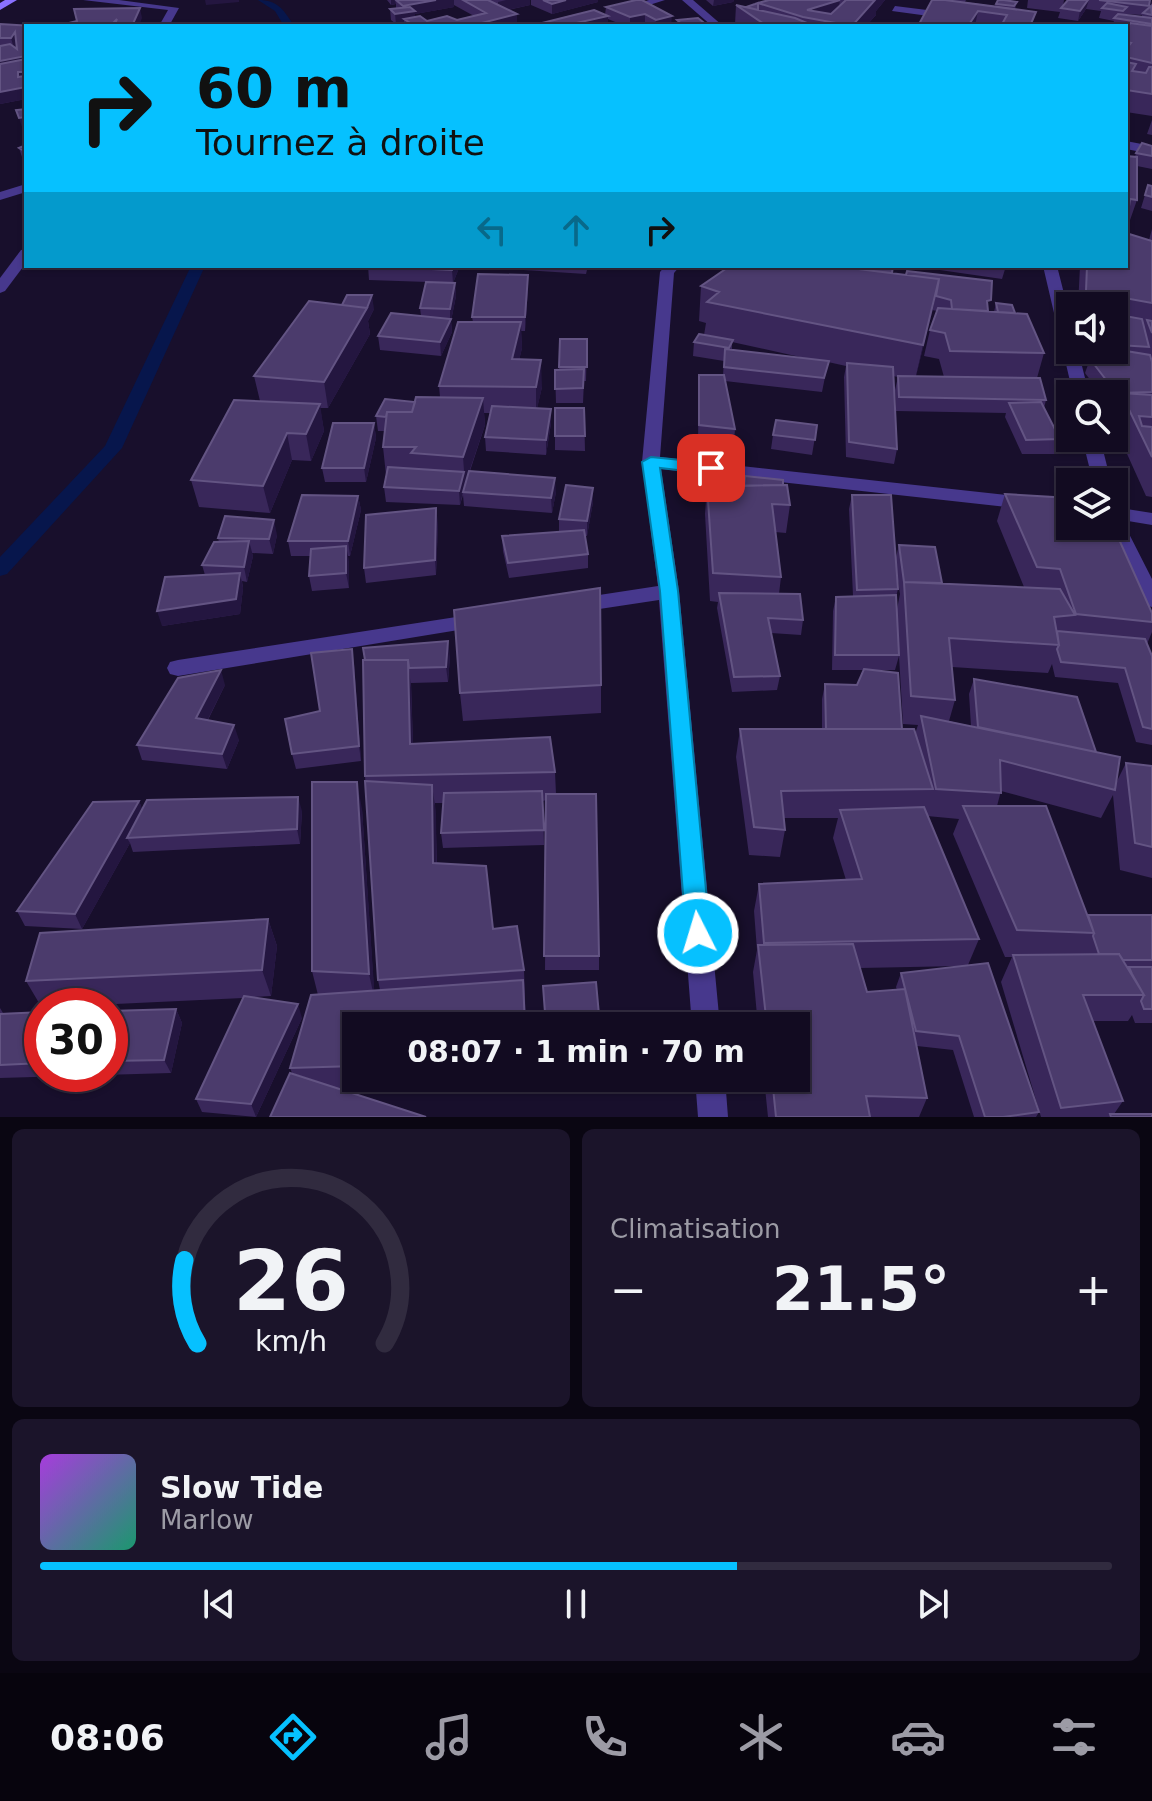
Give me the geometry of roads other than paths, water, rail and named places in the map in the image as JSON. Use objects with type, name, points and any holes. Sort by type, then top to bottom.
[{"type":"main road","points":[[0,7],[12,0]]},
{"type":"street","points":[[88,0],[174,8],[165,24]]},
{"type":"street","points":[[618,11],[660,0]]},
{"type":"street","points":[[687,0],[716,24]]},
{"type":"street","points":[[895,9],[968,19]]},
{"type":"street","points":[[1128,145],[1152,150]]},
{"type":"street","points":[[0,196],[24,189]]},
{"type":"street","points":[[0,288],[24,256]]},
{"type":"street","points":[[671,268],[667,272],[651,462],[669,591],[705,1012]]},
{"type":"street","points":[[1050,268],[1056,292]]},
{"type":"street","points":[[651,462],[1056,506]]},
{"type":"street","points":[[1128,515],[1152,519]]},
{"type":"street","points":[[1122,540],[1152,600]]},
{"type":"street","points":[[546,610],[669,591]]},
{"type":"street","points":[[178,668],[500,617]]},
{"type":"street","points":[[711,1092],[713,1117]]},
{"type":"waterway","points":[[263,0],[279,9],[288,24]]},
{"type":"waterway","points":[[0,569],[113,448],[197,268]]}]
